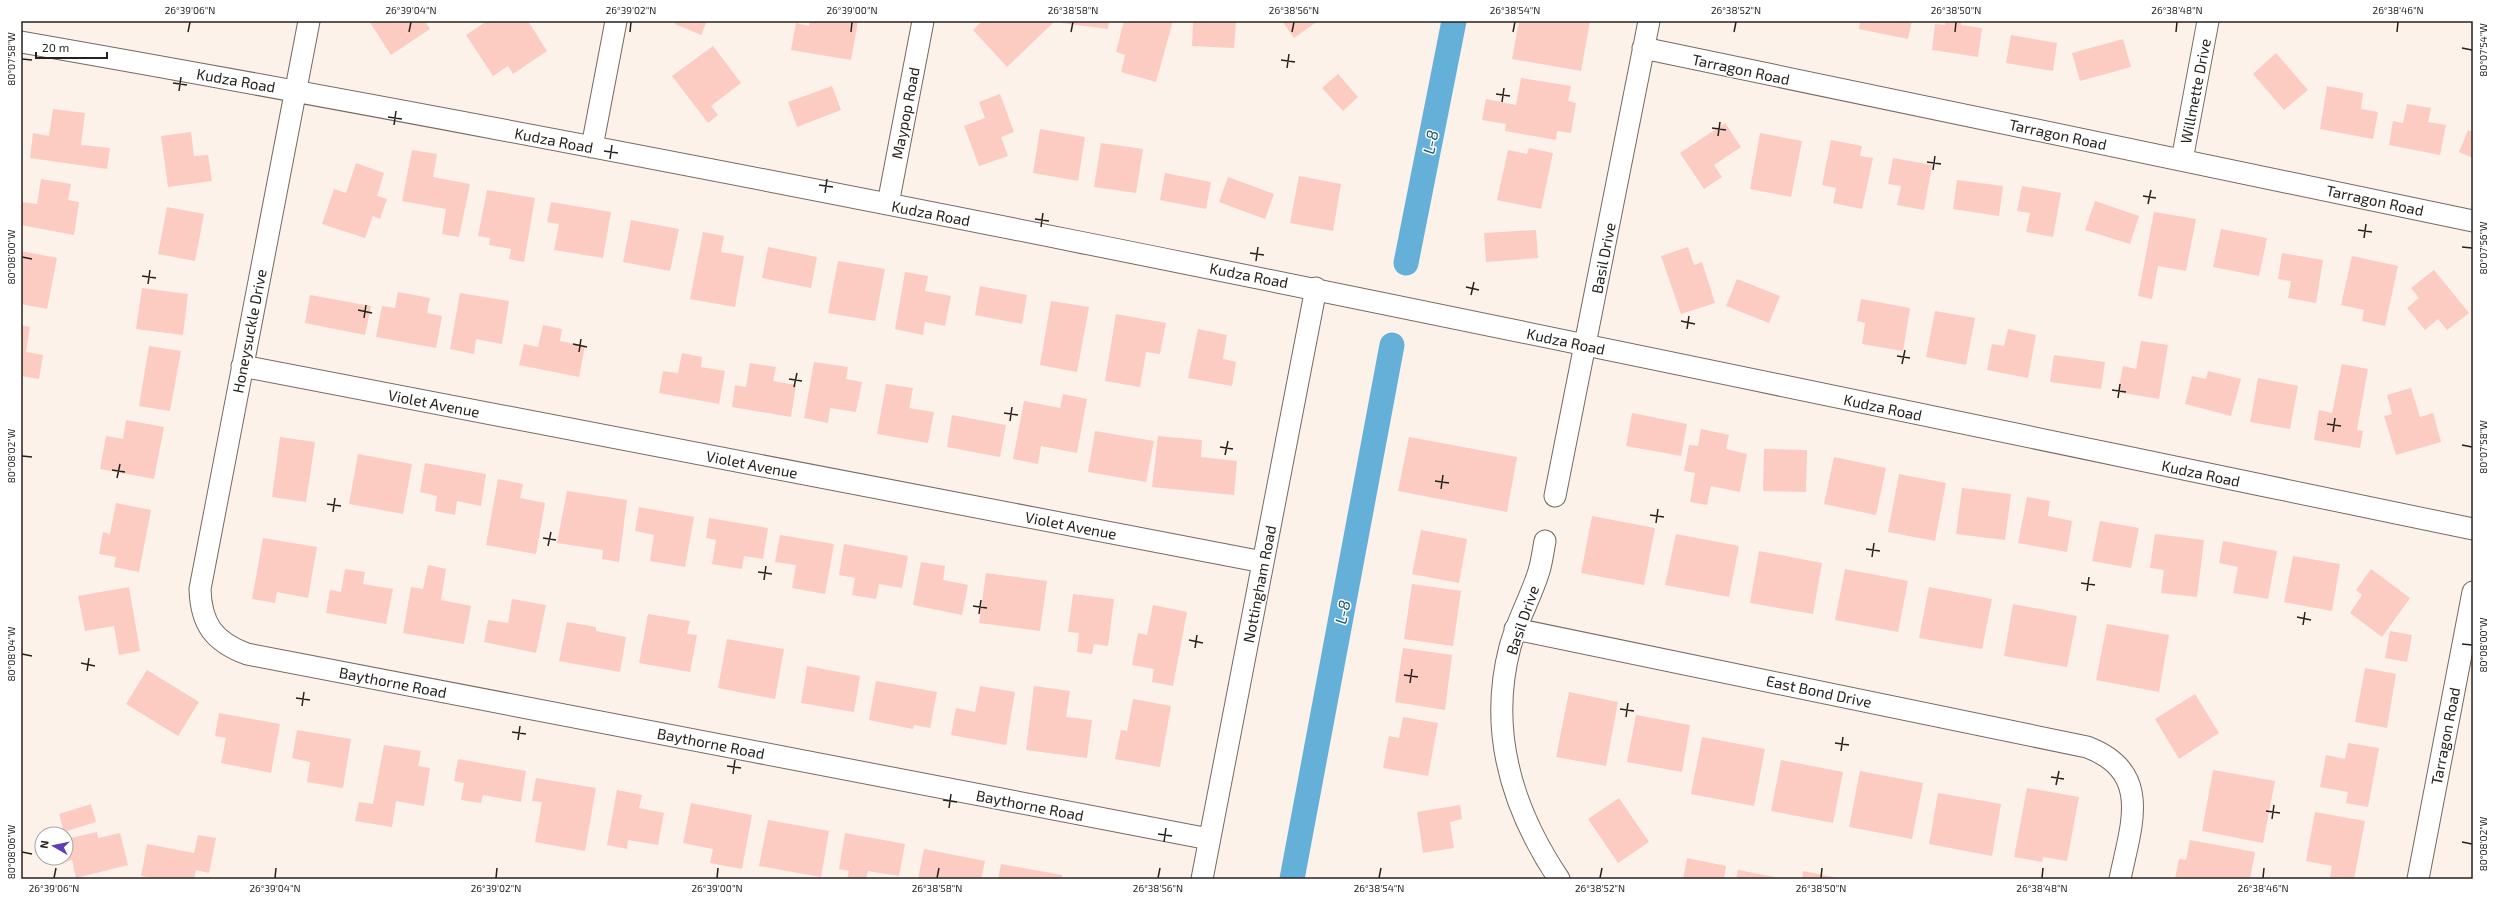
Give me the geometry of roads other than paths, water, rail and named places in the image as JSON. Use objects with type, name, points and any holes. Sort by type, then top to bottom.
[{"type":"street","name":"Honeysuckle Drive","points":[[217,638],[206,624],[200,607],[200,589],[309,21]]},
{"type":"street","points":[[592,147],[616,21]]},
{"type":"street","name":"Maypop Road","points":[[888,204],[923,21]]},
{"type":"street","name":"Basil Drive","points":[[1555,496],[1649,21]]},
{"type":"street","name":"Willmette Drive","points":[[2182,160],[2208,21]]},
{"type":"street","name":"Kudza Road","points":[[21,42],[295,90],[1316,288],[2473,529]]},
{"type":"street","name":"Tarragon Road","points":[[1644,48],[2473,221]]},
{"type":"street","name":"Nottingham Road","points":[[1202,879],[1316,288]]},
{"type":"street","name":"Violet Avenue","points":[[242,366],[1263,562]]},
{"type":"street","name":"Basil Drive","points":[[1545,541],[1539,571],[1515,629],[1503,686],[1504,744],[1511,782],[1524,818],[1541,852],[1559,879]]},
{"type":"street","name":"Tarragon Road","points":[[2418,879],[2473,592]]},
{"type":"street","name":"East Bond Drive","points":[[1515,629],[2087,747],[2104,754],[2118,765],[2128,780],[2133,797],[2133,815],[2120,879]]},
{"type":"street","name":"Baythorne Road","points":[[217,638],[232,649],[247,654],[1209,839]]},
{"type":"waterway","name":"L-8","points":[[1406,263],[1454,21]]},
{"type":"waterway","name":"L-8","points":[[1292,879],[1392,345]]}]
